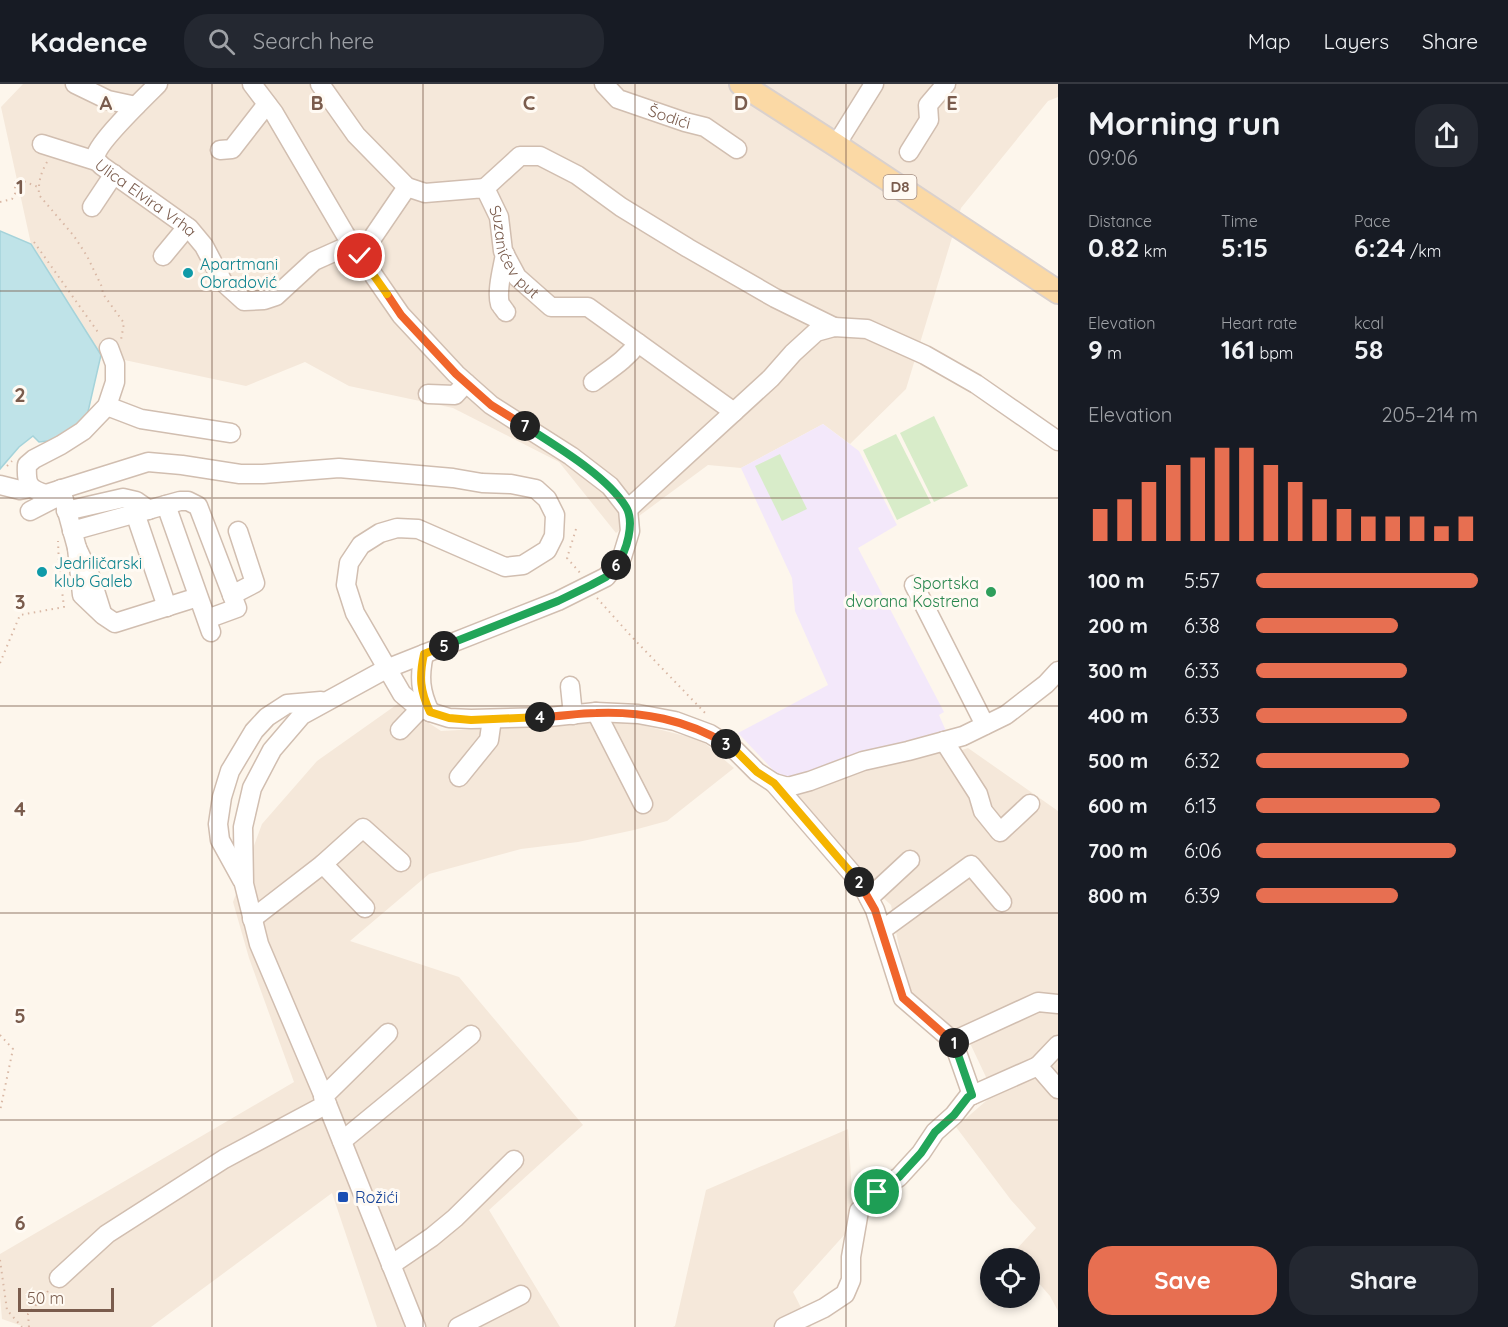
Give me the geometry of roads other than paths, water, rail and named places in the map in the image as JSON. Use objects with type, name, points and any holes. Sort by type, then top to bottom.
[{"type":"main road","name":"D8","points":[[741,84],[1058,292]]},
{"type":"street","points":[[75,84],[108,100],[136,106]]},
{"type":"street","name":"Ulica Elvira Vrha","points":[[158,84],[103,143],[96,155],[96,160],[187,227],[204,246],[223,282],[244,301],[264,300],[276,296],[314,261],[356,250]]},
{"type":"street","points":[[252,84],[274,113],[356,250],[401,315],[456,374],[491,405],[571,456],[609,486],[628,509],[630,531],[622,557],[593,590],[558,601],[387,669],[329,700],[302,716],[272,750],[252,788],[243,827],[244,884],[259,944],[342,1141],[416,1327]]},
{"type":"street","points":[[320,84],[356,135],[407,187],[356,250]]},
{"type":"street","name":"Šodići","points":[[604,84],[618,99],[705,127],[737,149]]},
{"type":"street","points":[[836,145],[874,84]]},
{"type":"street","points":[[909,152],[929,120],[928,105],[946,84]]},
{"type":"street","points":[[220,150],[232,148],[267,104]]},
{"type":"street","points":[[56,151],[96,160]]},
{"type":"street","points":[[485,188],[520,156],[540,156],[577,175],[621,207],[707,259],[775,298],[834,327]]},
{"type":"street","points":[[92,207],[114,174]]},
{"type":"street","name":"Suzanićev put","points":[[407,187],[425,193],[485,188],[499,217],[503,251],[518,277],[550,307],[588,307],[734,412]]},
{"type":"street","points":[[164,256],[187,227]]},
{"type":"street","points":[[505,254],[500,304],[506,312]]},
{"type":"street","points":[[628,509],[771,378],[793,352],[816,332],[834,327],[867,329],[925,355],[976,384],[1058,441]]},
{"type":"street","points":[[593,382],[619,364],[638,343]]},
{"type":"street","points":[[69,539],[150,509],[188,501],[198,506],[237,608],[209,626],[198,597],[150,509],[136,501],[123,498],[63,498],[34,490],[28,485],[27,465],[83,431],[107,406],[115,382],[112,356]]},
{"type":"street","points":[[428,394],[455,395],[466,383]]},
{"type":"street","points":[[107,406],[141,419],[231,433]]},
{"type":"street","points":[[30,511],[148,462],[240,474],[339,468],[511,484],[536,489],[547,499],[555,515],[554,536],[547,550],[523,565],[505,567],[418,529],[397,528],[380,533],[361,545],[349,563],[346,585],[355,613],[402,694],[426,710],[449,718],[471,720],[549,717],[596,712],[638,714],[675,721],[710,734],[735,750],[757,772],[774,783],[788,788],[862,761],[963,736],[1006,715],[1054,680]]},
{"type":"street","points":[[0,485],[20,490],[31,488]]},
{"type":"street","points":[[63,498],[69,539],[91,578],[103,615],[115,623],[198,597]]},
{"type":"street","points":[[150,509],[167,607]]},
{"type":"street","points":[[232,595],[255,583],[238,531]]},
{"type":"street","points":[[914,585],[985,725]]},
{"type":"street","points":[[424,654],[421,684],[426,710]]},
{"type":"street","points":[[570,686],[573,715]]},
{"type":"street","points":[[244,884],[220,840],[218,825],[222,797],[230,771],[254,731],[267,717],[287,704],[329,700]]},
{"type":"street","points":[[400,730],[426,710]]},
{"type":"street","points":[[596,712],[643,804]]},
{"type":"street","points":[[459,777],[489,740],[492,719]]},
{"type":"street","points":[[944,741],[978,794],[983,811],[1000,832],[1030,804]]},
{"type":"street","points":[[774,783],[862,885],[875,910],[903,998],[953,1041],[972,1095]]},
{"type":"street","points":[[252,919],[323,864],[363,828],[401,862]]},
{"type":"street","points":[[869,898],[910,860]]},
{"type":"street","points":[[323,864],[365,908]]},
{"type":"street","points":[[882,930],[972,865],[1002,902]]},
{"type":"street","points":[[953,1041],[1038,1002],[1058,1004]]},
{"type":"street","points":[[59,1278],[107,1234],[224,1159],[325,1100],[388,1033]]},
{"type":"street","points":[[342,1141],[471,1035]]},
{"type":"street","points":[[784,1327],[824,1308],[846,1294],[851,1280],[851,1257],[859,1211],[877,1192],[899,1177],[921,1153],[935,1132],[954,1115],[968,1097],[1038,1066],[1058,1045]]},
{"type":"street","points":[[1038,1066],[1058,1089]]},
{"type":"street","points":[[391,1265],[432,1237],[514,1160]]},
{"type":"street","points":[[458,1327],[521,1295]]},
{"type":"water","points":[[0,231],[31,244],[101,355],[87,416],[57,440],[39,442],[33,436],[19,447],[0,469]]},
{"type":"place","name":"Apartmani Obradović","points":[[188,273]]},
{"type":"place","name":"Jedriličarski klub Galeb","points":[[42,572]]},
{"type":"place","name":"Sportska dvorana Kostrena","points":[[991,592]]},
{"type":"place","name":"Rožići","points":[[343,1197]]}]
